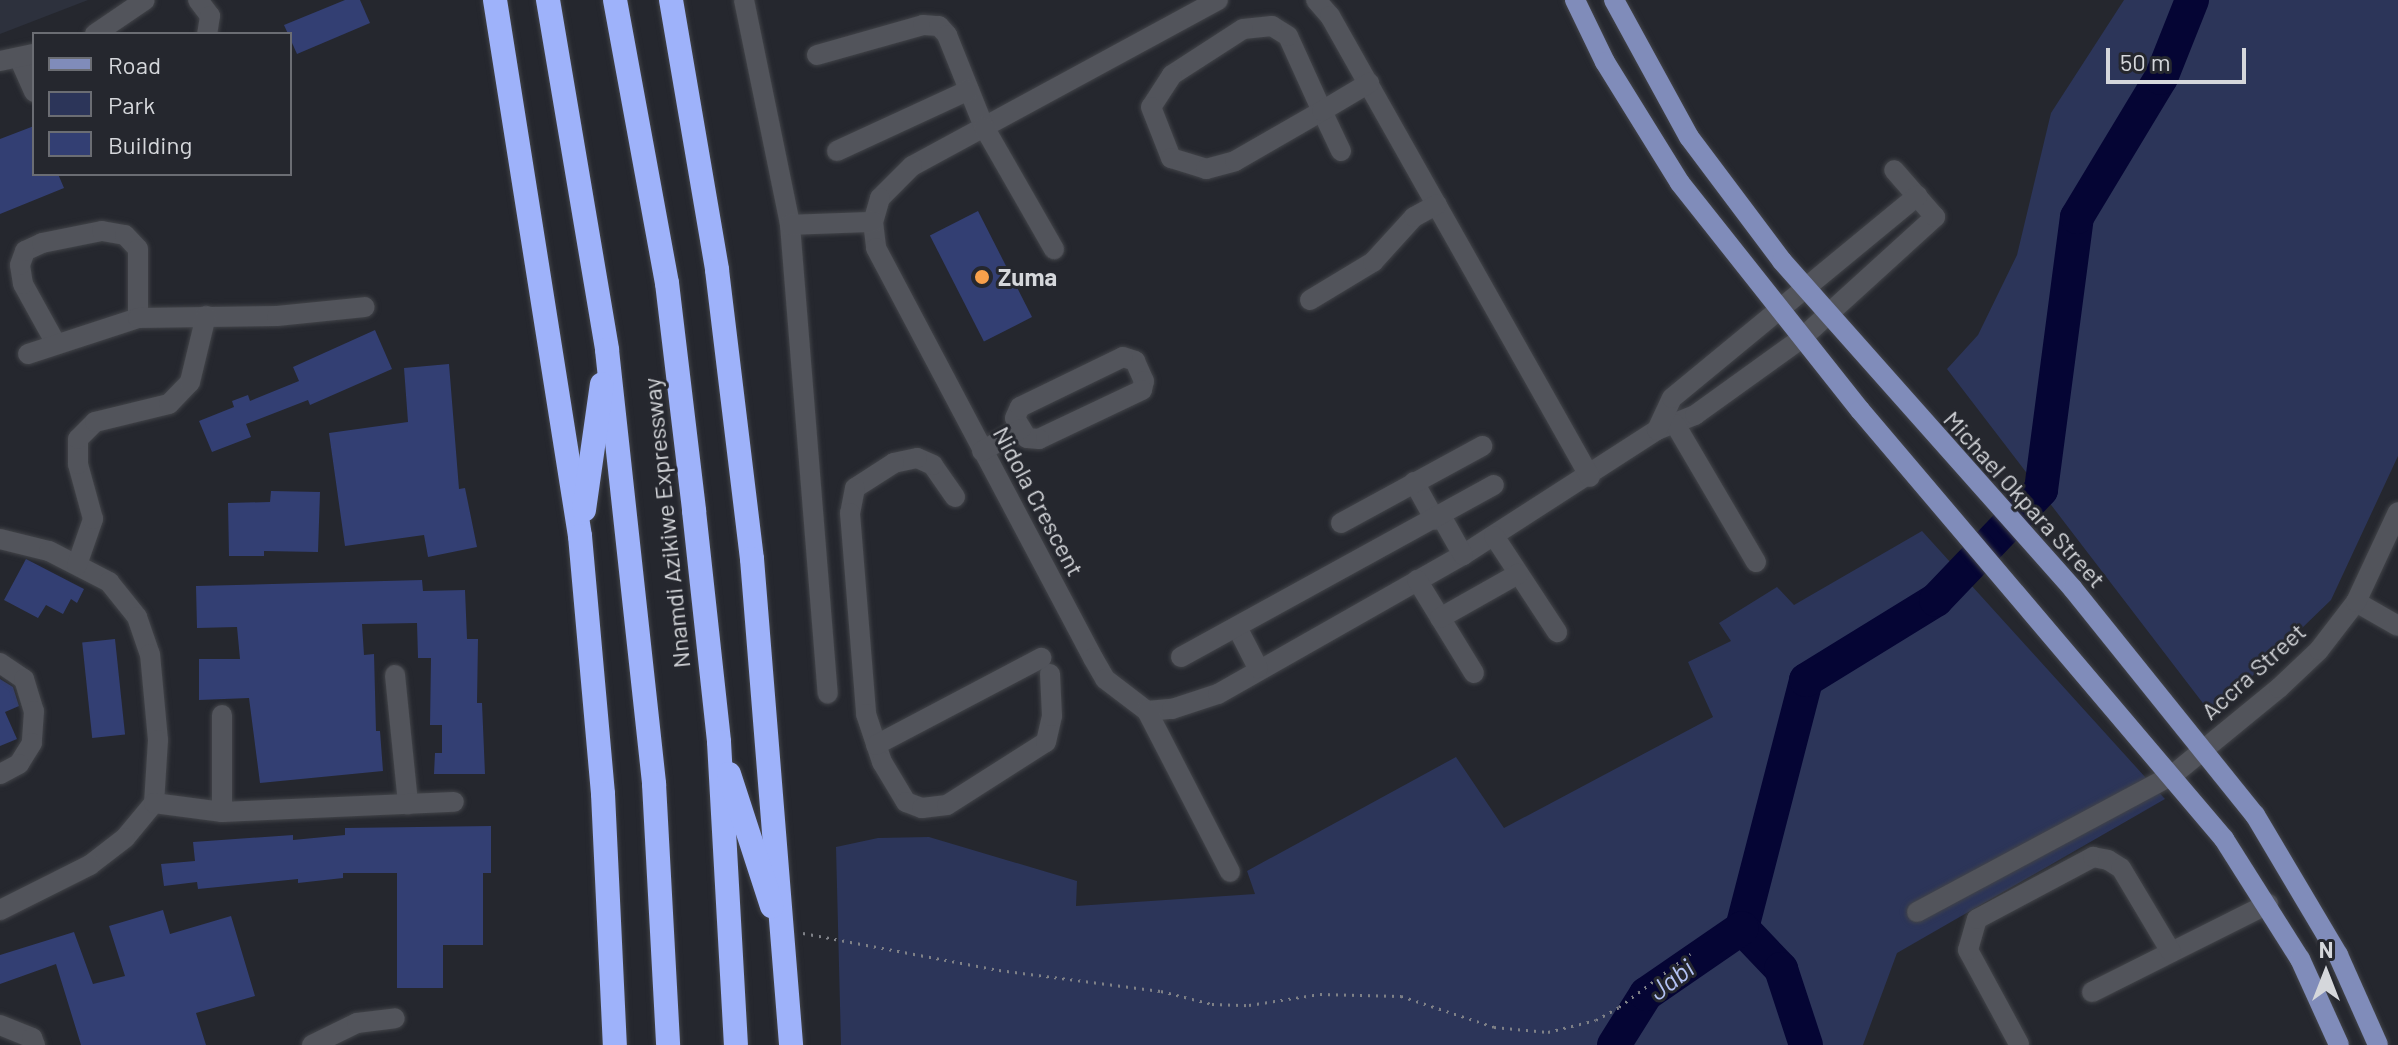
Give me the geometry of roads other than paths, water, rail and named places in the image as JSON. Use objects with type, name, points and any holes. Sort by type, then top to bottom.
[{"type":"highway","points":[[495,0],[580,536],[603,794],[615,1045]]},
{"type":"highway","name":"Nnamdi Azikiwe Expressway","points":[[548,0],[607,350],[654,784],[668,1045]]},
{"type":"highway","name":"Nnamdi Azikiwe Expressway","points":[[615,0],[667,283],[719,742],[736,1045]]},
{"type":"highway","points":[[671,0],[717,270],[752,559],[791,1045]]},
{"type":"highway","points":[[580,536],[607,350]]},
{"type":"highway","points":[[719,742],[784,938]]},
{"type":"main road","points":[[1575,0],[1634,112],[1680,183],[1779,310],[1924,486],[2040,615],[2174,774],[2268,904],[2300,959],[2339,1045]]},
{"type":"main road","name":"Michael Okpara Street","points":[[1614,0],[1689,137],[1806,290],[2073,589],[2203,750],[2296,877],[2378,1045]]},
{"type":"street","points":[[98,32],[145,0]]},
{"type":"street","points":[[198,0],[210,16],[207,32]]},
{"type":"street","points":[[744,0],[790,225],[828,693]]},
{"type":"street","points":[[790,225],[873,222],[880,198],[912,166],[1218,0]]},
{"type":"street","points":[[1316,0],[1369,83],[1590,477]]},
{"type":"street","points":[[1341,151],[1322,111],[1288,36],[1261,24],[1243,29],[1172,75],[1151,107],[1171,158],[1206,169],[1235,161],[1322,111],[1369,83]]},
{"type":"street","points":[[817,55],[923,25],[939,26],[984,127],[1054,249]]},
{"type":"street","points":[[18,58],[32,88]]},
{"type":"street","points":[[837,151],[969,90]]},
{"type":"street","points":[[1230,872],[1147,711],[1218,694],[1258,668],[1463,555],[1666,427],[1695,415],[1802,338],[1935,217],[1894,170]]},
{"type":"street","points":[[1756,562],[1666,427],[1672,398],[1917,196]]},
{"type":"street","points":[[1310,300],[1373,262],[1414,217],[1437,204]]},
{"type":"street","name":"Nidola Crescent","points":[[873,222],[876,248],[1105,679],[1147,711]]},
{"type":"street","points":[[55,342],[23,284],[20,265],[25,251],[42,243],[102,231],[125,235],[138,249],[138,318]]},
{"type":"street","points":[[28,354],[55,342],[138,318],[365,307]]},
{"type":"street","points":[[77,565],[93,519],[78,464],[78,439],[95,422],[130,418],[169,404],[190,382],[206,316]]},
{"type":"street","points":[[1123,357],[1135,361],[1144,381],[1142,390],[1039,439],[1027,438],[1021,429],[1015,418],[1020,407],[1123,357]]},
{"type":"street","points":[[982,451],[1021,429]]},
{"type":"street","points":[[1341,523],[1482,446]]},
{"type":"street","points":[[876,745],[1045,666],[1052,716],[1046,742],[947,805],[922,808],[906,802],[876,745],[866,714],[850,513],[855,488],[894,463],[917,458],[933,465],[955,497]]},
{"type":"street","points":[[1414,482],[1463,555]]},
{"type":"street","points":[[1181,657],[1238,629],[1494,485]]},
{"type":"street","name":"Accra Street","points":[[1917,912],[2174,774],[2203,750],[2319,650],[2356,602],[2398,512]]},
{"type":"street","points":[[1494,536],[1557,632]]},
{"type":"street","points":[[0,539],[49,551],[109,582],[137,617],[150,654],[158,699],[154,803],[125,838],[90,865],[0,910]]},
{"type":"street","points":[[1440,618],[1518,574]]},
{"type":"street","points":[[1417,580],[1474,673]]},
{"type":"street","points":[[2356,602],[2398,626]]},
{"type":"street","points":[[1238,629],[1258,668]]},
{"type":"street","points":[[0,663],[24,679],[34,711],[32,743],[19,764],[0,774]]},
{"type":"street","points":[[395,675],[408,804]]},
{"type":"street","points":[[222,715],[222,812]]},
{"type":"street","points":[[154,803],[222,812],[454,802]]},
{"type":"street","points":[[2019,1044],[1968,950],[1977,919],[2093,857],[2108,860],[2121,868],[2171,952]]},
{"type":"street","points":[[2092,992],[2268,904]]},
{"type":"street","points":[[312,1045],[357,1023],[395,1018]]},
{"type":"street","points":[[0,1025],[32,1038],[35,1045]]},
{"type":"waterway","points":[[1742,928],[1806,680],[1936,600],[2041,490],[2077,217],[2161,78],[2192,0]]},
{"type":"waterway","points":[[1742,928],[1781,969],[1806,1045]]},
{"type":"waterway","name":"Jabi","points":[[1614,1045],[1646,994],[1742,928]]},
{"type":"place","name":"Zuma","points":[[982,277]]}]
